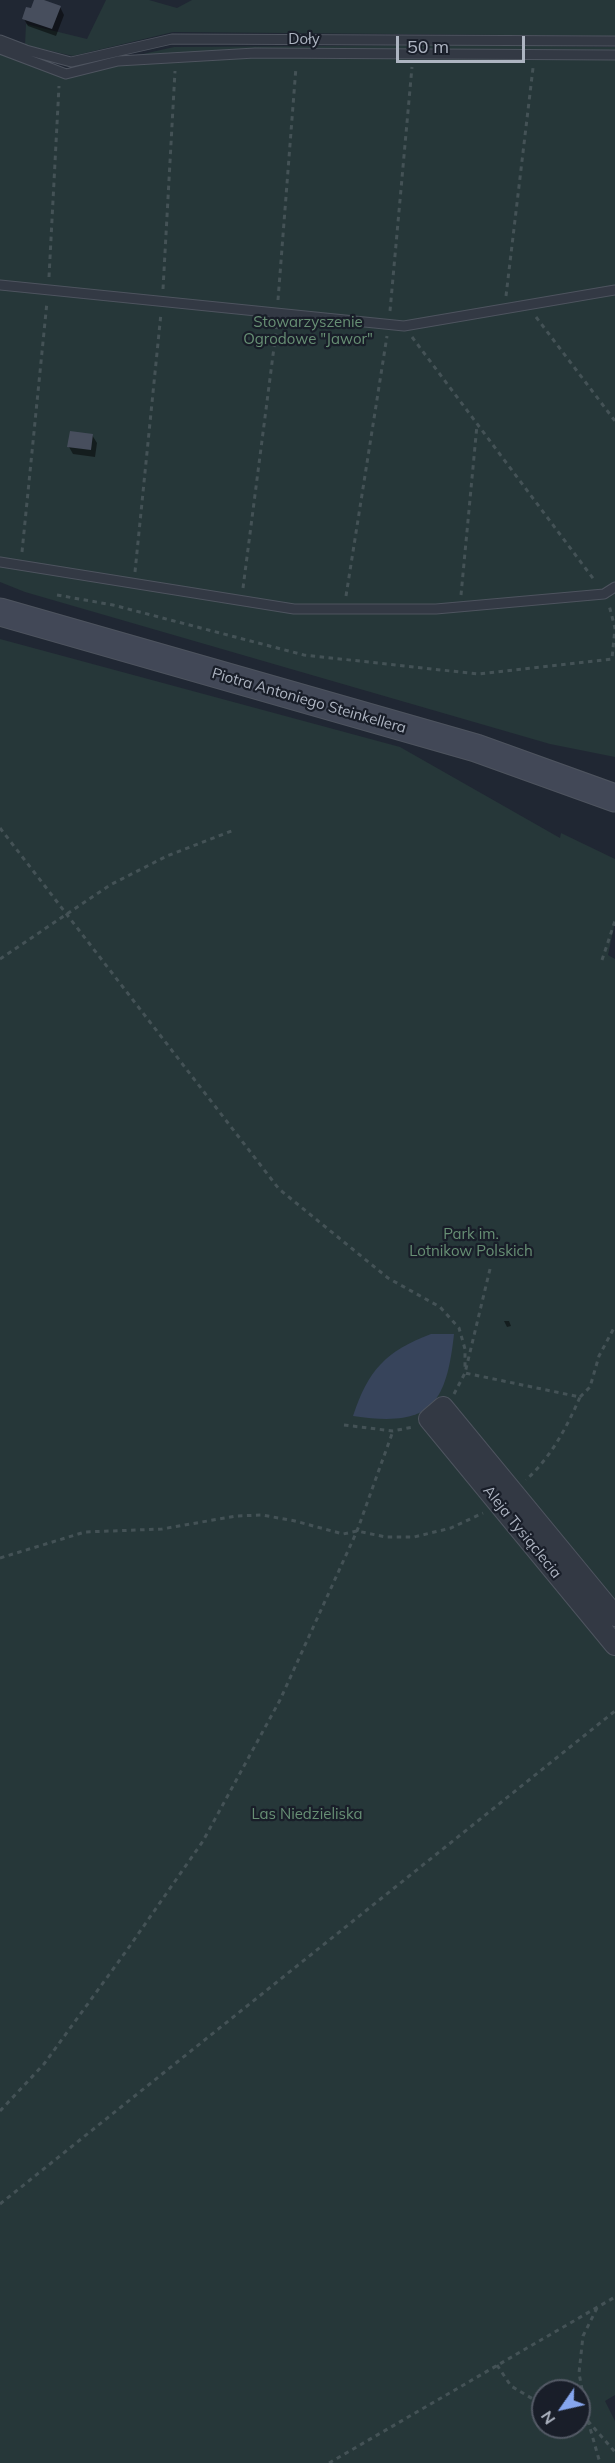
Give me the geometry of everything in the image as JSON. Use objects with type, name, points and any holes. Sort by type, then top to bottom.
[{"type":"street","name":"Piotra Antoniego Steinkellera","points":[[0,612],[476,748],[615,798]]},
{"type":"street","name":"Aleja Tysiąclecia","points":[[436,1413],[615,1616]]},
{"type":"street","name":"Aleja Tysiąclecia","points":[[436,1413],[615,1645]]},
{"type":"lane","name":"Doły","points":[[0,40],[26,51],[71,62],[172,39],[615,41]]},
{"type":"lane","points":[[0,49],[66,74],[118,61],[176,56],[297,53],[615,55]]},
{"type":"lane","points":[[0,285],[404,326],[615,290]]},
{"type":"lane","points":[[0,562],[241,603],[294,609],[460,607],[604,594],[615,587]]},
{"type":"path","points":[[241,603],[277,314],[297,53]]},
{"type":"path","points":[[505,310],[534,54]]},
{"type":"path","points":[[20,565],[48,290],[59,85],[66,74]]},
{"type":"path","points":[[527,306],[615,421]]},
{"type":"path","points":[[57,595],[113,604],[304,655],[478,674],[612,659],[615,628],[604,594],[404,326]]},
{"type":"path","points":[[460,607],[477,423]]},
{"type":"path","points":[[0,828],[279,1189],[388,1278],[440,1307],[459,1328],[465,1349],[465,1373]]},
{"type":"path","points":[[0,959],[110,885],[158,861],[234,830]]},
{"type":"path","points":[[602,960],[615,921]]},
{"type":"path","points":[[344,1425],[393,1431],[414,1427],[436,1413],[458,1390],[465,1373],[490,1269]]},
{"type":"path","points":[[580,1397],[590,1387],[599,1356],[615,1326]]},
{"type":"path","points":[[0,2111],[44,2064],[203,1840],[280,1700],[357,1531],[393,1431]]},
{"type":"path","points":[[0,1558],[85,1532],[162,1528],[236,1516],[262,1515],[343,1534],[357,1531]]},
{"type":"path","points":[[0,2204],[615,1710]]},
{"type":"path","points":[[329,2463],[615,2297]]},
{"type":"path","points":[[580,2379],[583,2336],[598,2306]]},
{"type":"path","points":[[496,2365],[511,2386],[531,2398]]},
{"type":"path","points":[[591,2424],[615,2452]]},
{"type":"path","points":[[591,2432],[600,2463]]},
{"type":"green space","points":[[106,0],[149,0],[177,8],[192,0],[615,0],[615,36],[173,32],[73,56],[25,45],[26,24],[87,39]]},
{"type":"green space","name":"Stowarzyszenie Ogrodowe \"Jawor\"","points":[[464,45],[615,47],[615,757],[550,744],[25,592],[0,582],[0,47],[68,71],[174,47]]},
{"type":"green space","name":"Las Niedzieliska","points":[[0,639],[400,747],[560,838],[561,833],[615,859],[615,922],[608,955],[615,959],[615,2395],[605,2401],[615,2421],[615,2463],[0,2463]]},
{"type":"water","points":[[431,1334],[454,1334],[445,1380],[429,1407],[416,1414],[399,1418],[379,1419],[353,1416],[365,1386],[381,1364],[390,1355]]},
{"type":"building","points":[[34,0],[44,0],[61,6],[52,29],[22,19],[26,7],[31,8]]},
{"type":"building","points":[[70,431],[93,434],[91,450],[67,447]]},
{"type":"park label","name":"Park im. Lotnikow Polskich","points":[[471,1242]]}]
